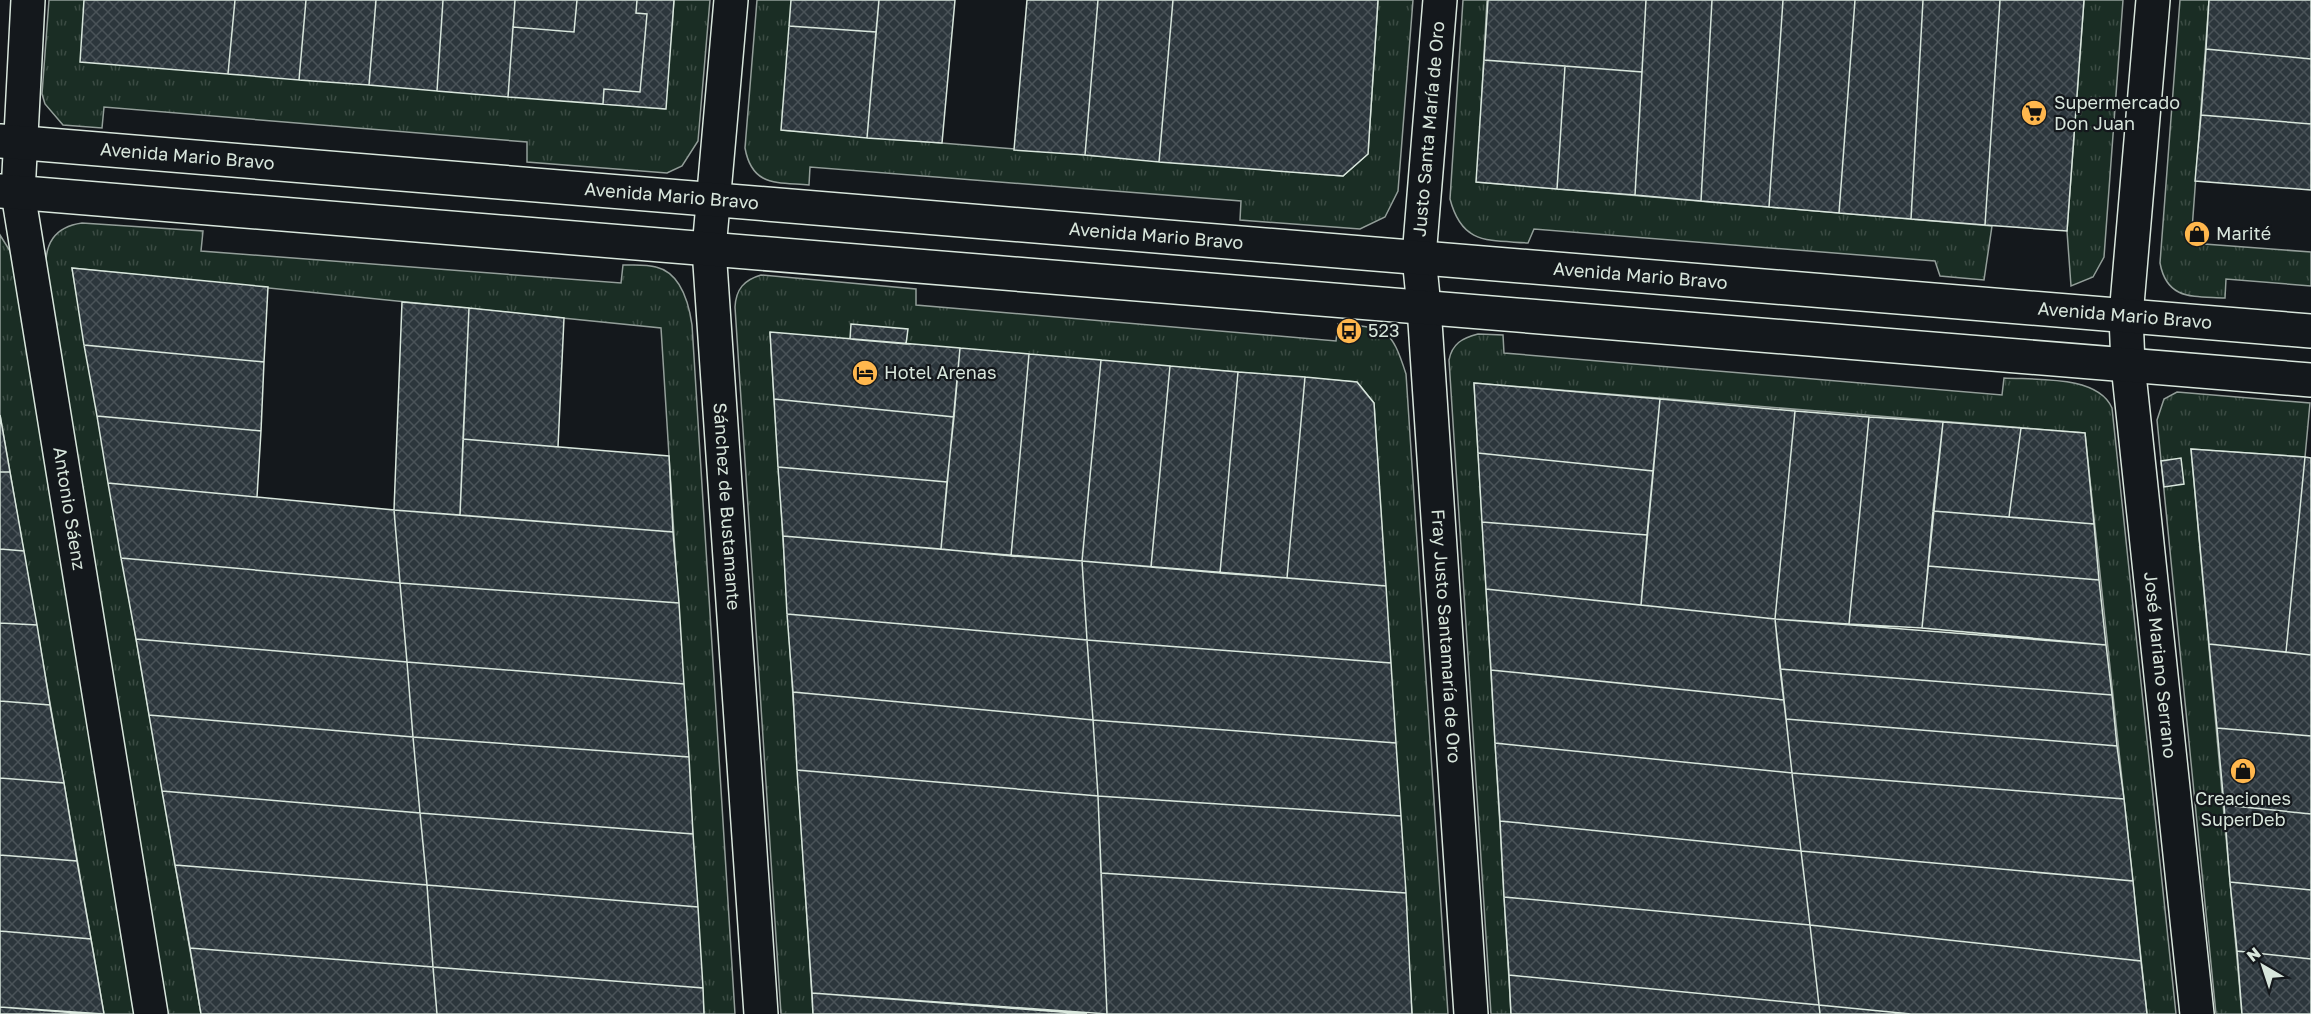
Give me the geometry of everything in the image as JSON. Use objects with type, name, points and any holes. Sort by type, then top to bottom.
[{"type":"main road","name":"Antonio Sáenz","points":[[28,0],[9,141],[9,192],[152,1014]]},
{"type":"main road","name":"Sánchez de Bustamante","points":[[731,0],[709,249],[761,1014]]},
{"type":"main road","name":"Justo Santa María de Oro","points":[[1419,257],[1440,0]]},
{"type":"main road","name":"José Mariano Serrano","points":[[2153,0],[2126,316],[2128,365],[2197,1014]]},
{"type":"main road","name":"Avenida Mario Bravo","points":[[9,141],[2311,331]]},
{"type":"main road","points":[[9,192],[2311,380]]},
{"type":"main road","name":"Fray Justo Santamaría de Oro","points":[[1419,257],[1470,1014]]},
{"type":"green space","points":[[49,0],[84,0],[107,63],[665,109],[674,0],[710,0],[698,141],[682,166],[667,173],[527,162],[527,142],[104,107],[102,128],[63,125],[45,104],[42,94]]},
{"type":"green space","points":[[757,0],[792,0],[782,130],[1343,176],[1368,154],[1378,0],[1413,0],[1398,191],[1385,217],[1360,229],[1240,220],[1241,201],[810,167],[809,185],[768,180],[753,170],[745,148]]},
{"type":"green space","points":[[1463,0],[1487,0],[1477,182],[1992,226],[1984,280],[1940,276],[1935,261],[1534,229],[1528,243],[1478,237],[1462,225],[1450,199]]},
{"type":"green space","points":[[2084,0],[2123,0],[2104,257],[2093,277],[2071,286],[2067,231]]},
{"type":"green space","points":[[2180,0],[2209,0],[2191,243],[2311,252],[2311,286],[2226,279],[2225,298],[2203,297],[2175,290],[2164,275],[2160,263]]},
{"type":"green space","points":[[82,223],[203,231],[201,251],[621,283],[623,265],[644,265],[665,270],[678,282],[689,308],[692,325],[735,1014],[704,1014],[661,328],[72,268],[201,1014],[168,1014],[46,272],[47,253],[53,239],[64,228]]},
{"type":"green space","points":[[0,235],[10,251],[14,267],[134,1014],[104,1014],[0,415]]},
{"type":"green space","points":[[761,275],[916,289],[916,305],[1336,341],[1338,324],[1377,329],[1391,339],[1406,374],[1448,1014],[1412,1014],[1374,403],[1357,382],[770,333],[813,1014],[781,1014],[735,307],[737,295],[742,286]]},
{"type":"green space","points":[[1478,334],[1503,335],[1504,353],[2002,395],[2004,378],[2065,381],[2094,390],[2105,397],[2112,408],[2176,1014],[2147,1014],[2085,433],[1474,383],[1511,1014],[1491,1014],[1449,360],[1459,342]]},
{"type":"green space","points":[[2177,392],[2310,403],[2305,457],[2191,449],[2242,1014],[2216,1014],[2157,420],[2164,399]]},
{"type":"building","points":[[84,0],[235,0],[228,74],[80,62]]},
{"type":"building","points":[[235,0],[306,0],[299,80],[228,74]]},
{"type":"building","points":[[306,0],[376,0],[369,85],[299,80]]},
{"type":"building","points":[[376,0],[443,0],[437,91],[369,85]]},
{"type":"building","points":[[443,0],[515,0],[508,97],[437,91]]},
{"type":"building","points":[[515,0],[674,0],[666,109],[508,97]]},
{"type":"building","points":[[577,0],[637,0],[636,13],[647,14],[640,92],[604,89],[603,104],[508,97],[513,27],[574,32]]},
{"type":"building","points":[[791,0],[879,0],[876,32],[789,26]]},
{"type":"building","points":[[879,0],[955,0],[942,143],[867,138]]},
{"type":"building","points":[[1027,0],[1098,0],[1085,155],[1014,150]]},
{"type":"building","points":[[1098,0],[1173,0],[1159,162],[1085,155]]},
{"type":"building","points":[[1173,0],[1378,0],[1368,154],[1343,176],[1159,162]]},
{"type":"building","points":[[1488,0],[1646,0],[1642,72],[1484,60]]},
{"type":"building","points":[[1646,0],[1712,0],[1701,201],[1635,195]]},
{"type":"building","points":[[1712,0],[1783,0],[1769,207],[1701,201]]},
{"type":"building","points":[[1783,0],[1855,0],[1839,213],[1769,207]]},
{"type":"building","points":[[1855,0],[1923,0],[1911,219],[1839,213]]},
{"type":"building","points":[[1923,0],[2000,0],[1985,225],[1911,219]]},
{"type":"building","name":"Supermercado Don Juan","points":[[2000,0],[2084,0],[2067,231],[1985,225]]},
{"type":"building","points":[[2209,0],[2311,0],[2311,59],[2206,49]]},
{"type":"building","points":[[789,26],[876,32],[867,138],[781,130]]},
{"type":"building","points":[[2206,49],[2311,59],[2311,124],[2201,115]]},
{"type":"building","points":[[1484,60],[1565,66],[1557,189],[1476,182]]},
{"type":"building","points":[[1565,66],[1642,72],[1635,195],[1557,189]]},
{"type":"building","points":[[2201,115],[2311,124],[2311,190],[2195,181]]},
{"type":"building","points":[[72,268],[268,287],[264,362],[84,345]]},
{"type":"building","points":[[402,302],[469,308],[460,515],[394,510]]},
{"type":"building","points":[[469,308],[564,318],[558,447],[463,439]]},
{"type":"building","points":[[851,324],[908,329],[906,344],[850,339]]},
{"type":"building","name":"Hotel Arenas","points":[[770,332],[960,348],[954,417],[774,399]]},
{"type":"building","points":[[84,345],[264,362],[261,431],[97,416]]},
{"type":"building","points":[[960,348],[1029,354],[1011,556],[941,549]]},
{"type":"building","points":[[1029,354],[1101,360],[1082,561],[1011,556]]},
{"type":"building","points":[[1101,360],[1170,366],[1151,567],[1082,561]]},
{"type":"building","points":[[1170,366],[1238,372],[1220,573],[1151,567]]},
{"type":"building","points":[[1238,372],[1305,377],[1287,578],[1220,573]]},
{"type":"building","points":[[1305,377],[1357,382],[1374,403],[1386,586],[1287,578]]},
{"type":"building","points":[[1474,383],[1660,399],[1653,471],[1478,453]]},
{"type":"building","points":[[774,399],[954,417],[947,482],[778,467]]},
{"type":"building","points":[[1660,399],[1795,411],[1775,619],[1641,605]]},
{"type":"building","points":[[1795,411],[1869,417],[1849,624],[1775,619]]},
{"type":"building","points":[[0,415],[10,472],[0,472]]},
{"type":"building","points":[[97,416],[261,431],[257,497],[108,483]]},
{"type":"building","points":[[1869,417],[1943,422],[1922,628],[1849,624]]},
{"type":"building","points":[[1943,422],[2021,428],[2009,517],[1933,511]]},
{"type":"building","points":[[2021,428],[2085,433],[2094,524],[2009,517]]},
{"type":"building","points":[[463,439],[669,456],[673,532],[460,515]]},
{"type":"building","points":[[2191,449],[2305,457],[2286,652],[2209,644]]},
{"type":"building","points":[[1478,453],[1653,471],[1647,535],[1482,522]]},
{"type":"building","points":[[2305,457],[2311,458],[2311,655],[2286,652]]},
{"type":"building","points":[[2181,458],[2184,484],[2164,487],[2161,461]]},
{"type":"building","points":[[778,467],[947,482],[941,549],[783,536]]},
{"type":"building","points":[[0,472],[10,472],[24,551],[0,549]]},
{"type":"building","points":[[108,483],[394,510],[400,583],[121,558]]},
{"type":"building","points":[[394,510],[673,532],[679,603],[400,583]]},
{"type":"building","points":[[1933,511],[2094,524],[2099,580],[1928,566]]},
{"type":"building","points":[[1482,522],[1647,535],[1641,605],[1486,589]]},
{"type":"building","points":[[783,536],[1082,561],[1087,640],[787,614]]},
{"type":"building","points":[[0,549],[24,551],[37,625],[0,623]]},
{"type":"building","points":[[121,558],[400,583],[407,662],[136,639]]},
{"type":"building","points":[[1082,561],[1386,586],[1391,663],[1087,640]]},
{"type":"building","points":[[1928,566],[2099,580],[2106,645],[1922,628]]},
{"type":"building","points":[[400,583],[679,603],[684,684],[407,662]]},
{"type":"building","points":[[1486,589],[1775,619],[1784,700],[1491,670]]},
{"type":"building","points":[[787,614],[1087,640],[1093,720],[793,692]]},
{"type":"building","points":[[1775,619],[2106,645],[2112,695],[1780,669]]},
{"type":"building","points":[[0,623],[37,625],[50,705],[0,701]]},
{"type":"building","points":[[136,639],[407,662],[413,737],[149,715]]},
{"type":"building","points":[[1087,640],[1391,663],[1396,743],[1093,720]]},
{"type":"building","points":[[2209,644],[2311,655],[2311,736],[2217,728]]},
{"type":"building","points":[[407,662],[684,684],[689,757],[413,737]]},
{"type":"building","points":[[1780,669],[2112,695],[2117,746],[1786,719]]},
{"type":"building","points":[[1491,670],[1784,700],[1792,773],[1495,743]]},
{"type":"building","points":[[793,692],[1093,720],[1098,796],[797,770]]},
{"type":"building","points":[[0,701],[50,705],[64,783],[0,778]]},
{"type":"building","points":[[149,715],[413,737],[420,813],[162,791]]},
{"type":"building","points":[[1786,719],[2117,746],[2124,799],[1792,773]]},
{"type":"building","points":[[1093,720],[1396,743],[1401,816],[1098,796]]},
{"type":"building","points":[[2217,728],[2311,736],[2311,814],[2224,805]]},
{"type":"building","points":[[413,737],[689,757],[693,834],[420,813]]},
{"type":"building","points":[[1495,743],[1792,773],[1801,851],[1500,821]]},
{"type":"building","points":[[797,770],[1098,796],[1107,1014],[812,993]]},
{"type":"building","points":[[1792,773],[2124,799],[2133,881],[1801,851]]},
{"type":"building","points":[[0,778],[64,783],[77,861],[0,855]]},
{"type":"building","points":[[162,791],[420,813],[427,885],[175,865]]},
{"type":"building","points":[[1098,796],[1401,816],[1406,893],[1101,873]]},
{"type":"building","points":[[2224,805],[2311,814],[2311,890],[2230,882]]},
{"type":"building","points":[[420,813],[693,834],[698,907],[427,885]]},
{"type":"building","points":[[1500,821],[1801,851],[1810,925],[1504,897]]},
{"type":"building","points":[[1801,851],[2133,881],[2141,961],[1810,925]]},
{"type":"building","points":[[0,855],[77,861],[91,939],[0,931]]},
{"type":"building","points":[[175,865],[427,885],[433,967],[190,948]]},
{"type":"building","points":[[1101,873],[1406,893],[1412,1014],[1107,1014]]},
{"type":"building","points":[[2230,882],[2311,890],[2311,959],[2237,951]]},
{"type":"building","points":[[427,885],[698,907],[703,988],[433,967]]},
{"type":"building","points":[[1504,897],[1810,925],[1819,1005],[1509,975]]},
{"type":"building","points":[[1810,925],[2141,961],[2147,1014],[1911,1014],[1819,1005]]},
{"type":"building","points":[[0,931],[91,939],[104,1014],[0,1007]]},
{"type":"building","points":[[190,948],[433,967],[437,1014],[201,1014]]},
{"type":"building","points":[[2237,951],[2311,959],[2311,1014],[2242,1014]]},
{"type":"building","points":[[433,967],[703,988],[704,1014],[437,1014]]},
{"type":"building","points":[[1509,975],[1819,1005],[1820,1014],[1511,1014]]},
{"type":"building","points":[[812,993],[1087,1014],[813,1014]]},
{"type":"building","points":[[1819,1005],[1911,1014],[1820,1014]]},
{"type":"building","points":[[0,1007],[90,1014],[0,1014]]},
{"type":"place","name":"Supermercado Don Juan","points":[[2034,113]]},
{"type":"place","name":"Marité","points":[[2197,234]]},
{"type":"place","name":"523","points":[[1349,331]]},
{"type":"place","name":"Hotel Arenas","points":[[865,373]]},
{"type":"place","name":"Creaciones SuperDeb","points":[[2243,771]]}]
